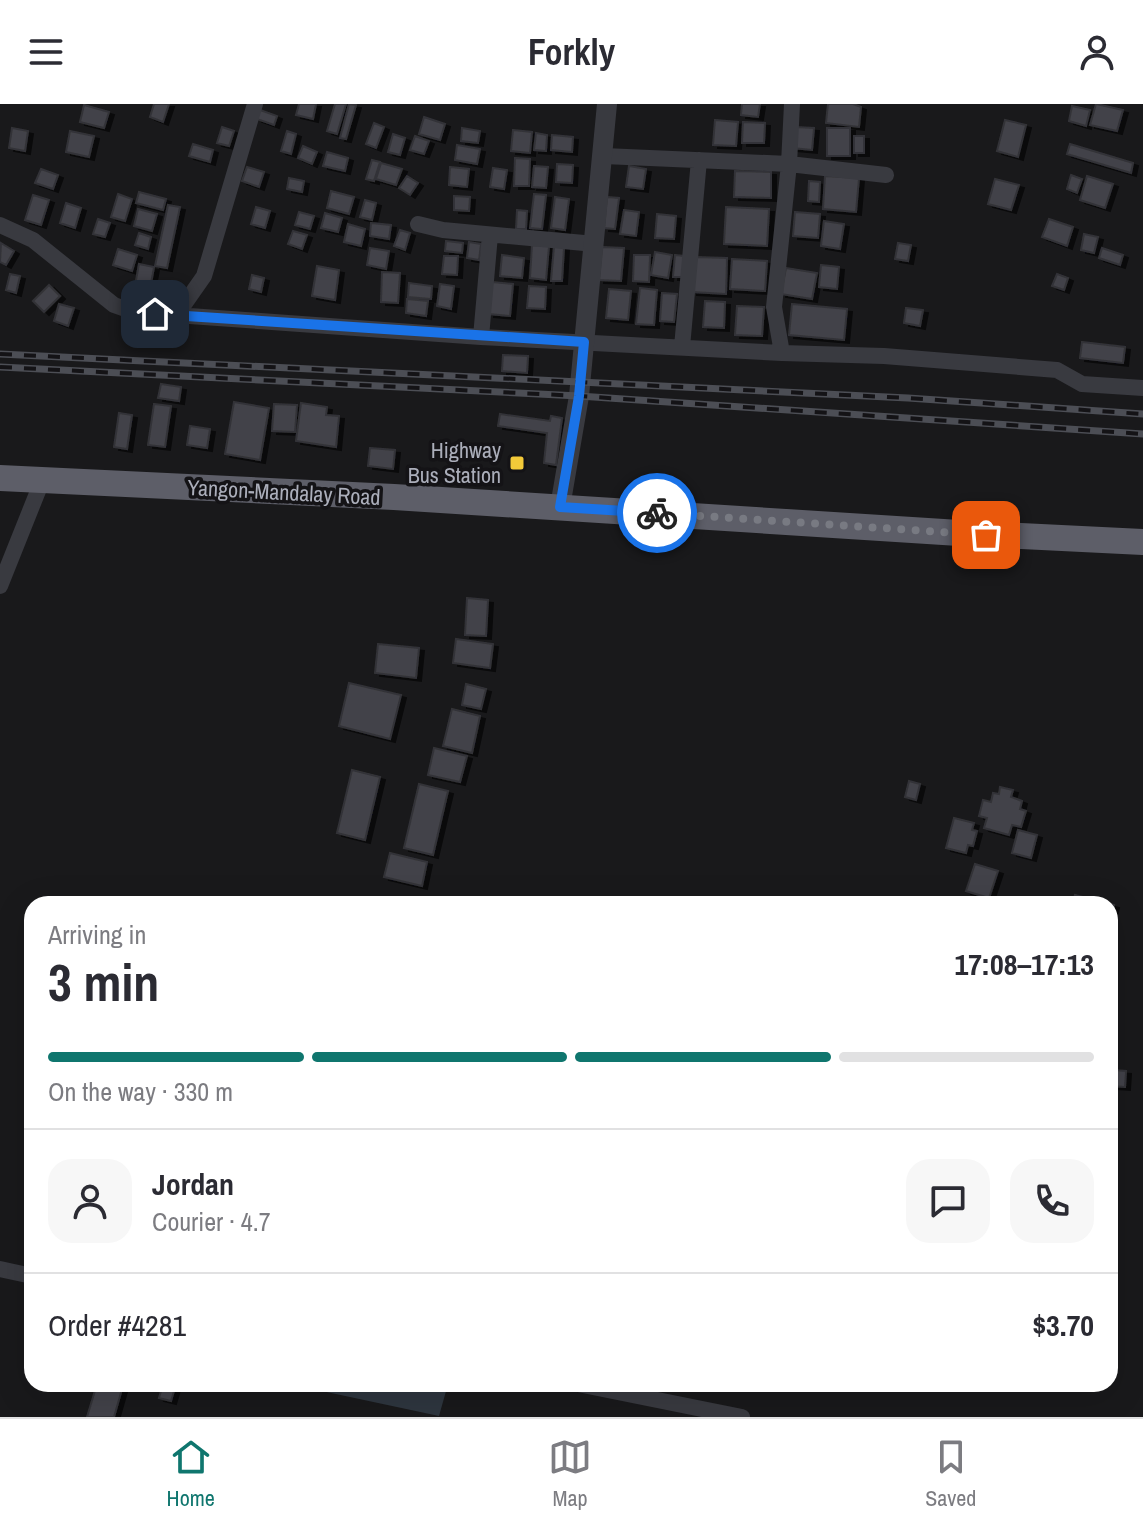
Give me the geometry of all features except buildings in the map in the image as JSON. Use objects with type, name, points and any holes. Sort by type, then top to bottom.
[{"type":"highway","name":"Yangon-Mandalay Road","points":[[0,478],[1143,542]]},
{"type":"street","points":[[176,316],[204,276],[255,104]]},
{"type":"street","points":[[560,507],[579,396],[607,104]]},
{"type":"street","points":[[782,353],[774,307],[792,104]]},
{"type":"street","points":[[604,156],[789,164],[886,175]]},
{"type":"street","points":[[682,347],[699,160]]},
{"type":"street","points":[[418,224],[443,230],[595,244]]},
{"type":"street","points":[[0,225],[33,240],[114,305],[134,312],[481,337],[884,356],[1057,370],[1082,384],[1143,388]]},
{"type":"street","points":[[481,337],[490,235]]},
{"type":"street","points":[[0,586],[42,481]]},
{"type":"street","points":[[0,1269],[24,1274]]},
{"type":"street","points":[[618,1392],[742,1417]]},
{"type":"shaded area","points":[[326,1392],[446,1392],[439,1416]]},
{"type":"railway","points":[[0,354],[908,398],[1143,414]]},
{"type":"railway","points":[[0,367],[579,396],[1143,434]]},
{"type":"way so far","points":[[657,513],[986,535]]},
{"type":"place","name":"Highway Bus Station","points":[[517,463]]},
{"type":"route","points":[[155,314],[584,342],[579,396],[560,507],[657,513]]}]
